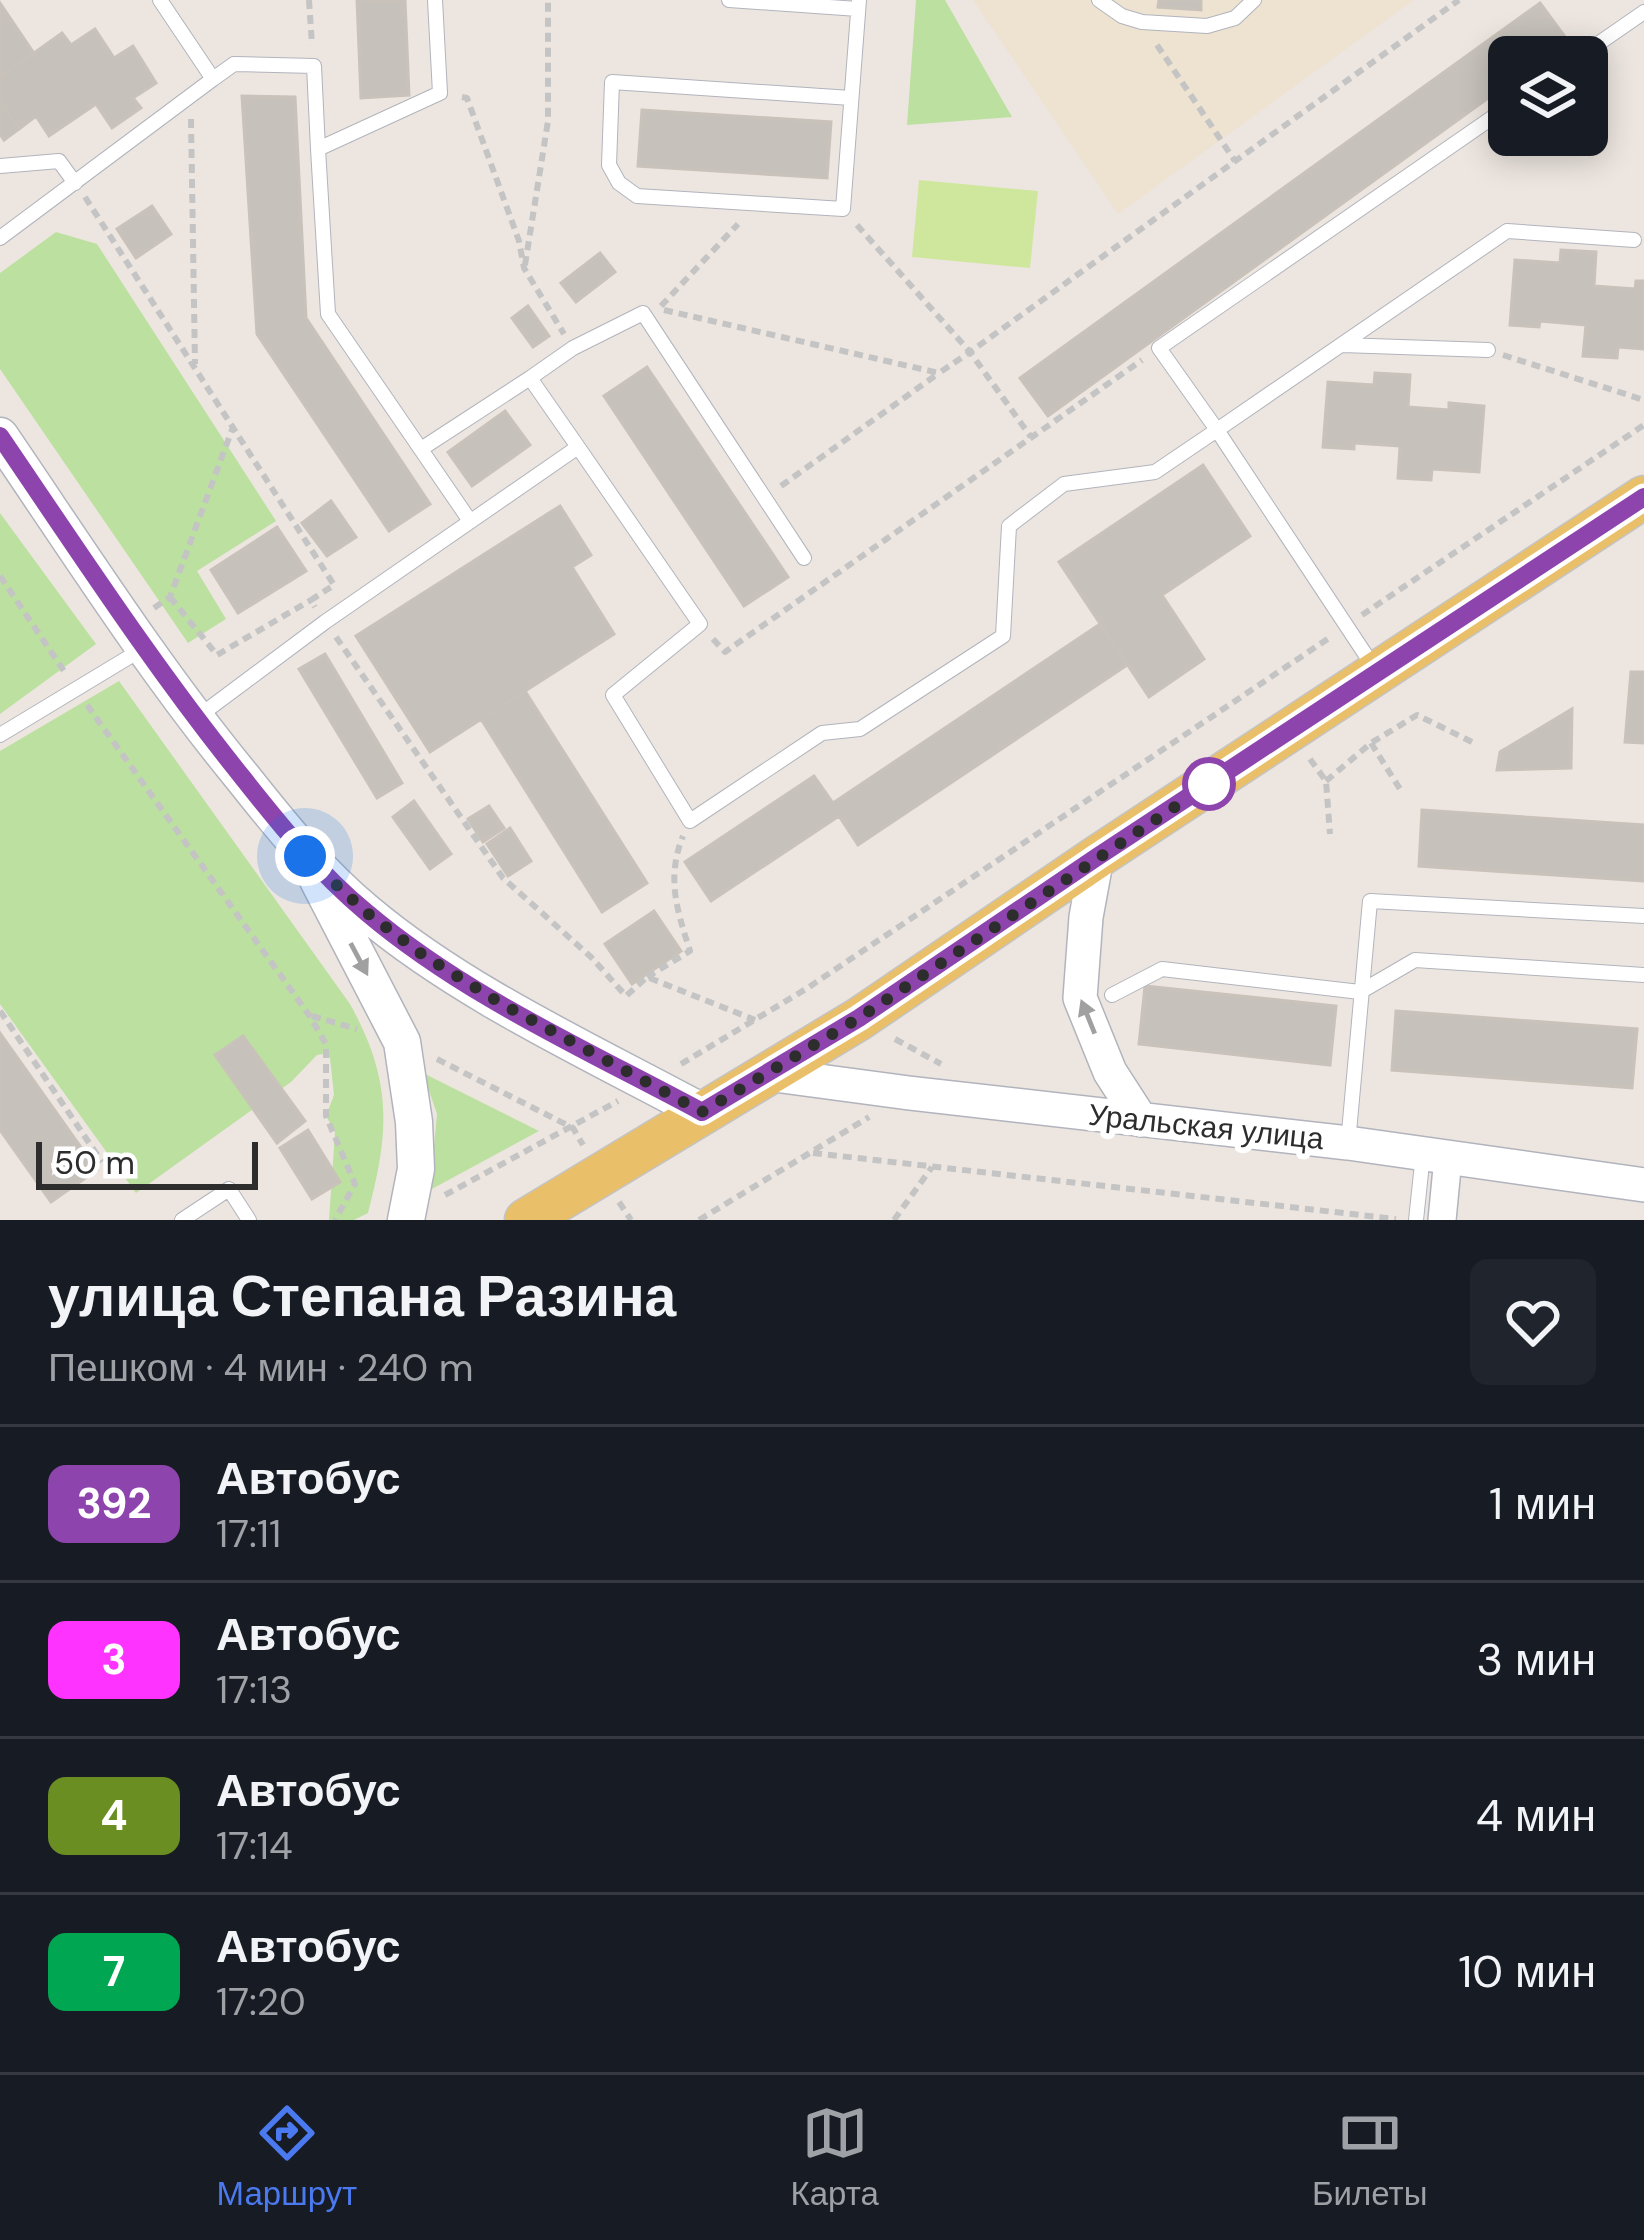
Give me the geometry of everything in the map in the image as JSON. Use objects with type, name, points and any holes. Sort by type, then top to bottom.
[{"type":"main road","points":[[0,436],[143,648],[305,856],[366,912],[423,955],[502,1004],[702,1112]]},
{"type":"main road","points":[[526,1220],[859,1018],[1644,497]]},
{"type":"main road","points":[[305,856],[402,1042],[415,1122],[416,1169],[407,1217]]},
{"type":"street","points":[[1097,857],[1086,917],[1080,998],[1110,1072],[1142,1120]]},
{"type":"street","name":"Уральская улица","points":[[767,1074],[1348,1143],[1644,1185]]},
{"type":"street","points":[[1436,1156],[1442,1220]]},
{"type":"lane","points":[[160,0],[213,79]]},
{"type":"lane","points":[[318,149],[440,93],[435,0]]},
{"type":"lane","points":[[729,0],[859,5],[843,209],[637,196],[619,183],[609,165],[612,82],[851,98]]},
{"type":"lane","points":[[1099,0],[1122,16],[1142,22],[1207,26],[1235,18],[1254,0]]},
{"type":"lane","points":[[1608,37],[1644,12]]},
{"type":"lane","points":[[0,238],[234,64],[314,66],[328,314],[470,521]]},
{"type":"lane","points":[[1378,673],[1159,348],[1488,121]]},
{"type":"lane","points":[[0,166],[59,161],[75,183]]},
{"type":"lane","points":[[530,378],[700,624],[613,695],[690,821],[822,733],[860,729],[1003,635],[1010,526],[1064,484],[1155,472],[1507,231],[1634,240]]},
{"type":"lane","points":[[421,449],[573,348],[643,313],[804,557]]},
{"type":"lane","points":[[1342,345],[1489,350]]},
{"type":"lane","points":[[195,719],[325,622],[578,447]]},
{"type":"lane","points":[[0,735],[143,648]]},
{"type":"lane","points":[[1348,1143],[1370,901],[1644,916]]},
{"type":"lane","points":[[1112,995],[1162,970],[1360,992],[1414,960],[1644,975]]},
{"type":"lane","points":[[1416,1220],[1436,1156]]},
{"type":"lane","points":[[182,1220],[229,1190],[249,1220]]},
{"type":"path","points":[[309,0],[314,66]]},
{"type":"path","points":[[524,268],[548,121],[548,0]]},
{"type":"path","points":[[765,497],[1459,0]]},
{"type":"path","points":[[1142,22],[1235,161]]},
{"type":"path","points":[[440,93],[467,98],[519,241],[524,268],[573,348]]},
{"type":"path","points":[[191,98],[195,368]]},
{"type":"path","points":[[75,183],[195,368],[233,427],[334,585],[218,655],[170,597],[233,427]]},
{"type":"path","points":[[757,205],[658,309],[939,373]]},
{"type":"path","points":[[843,209],[970,352],[1031,437]]},
{"type":"path","points":[[700,624],[725,652],[1159,348]]},
{"type":"path","points":[[1489,350],[1644,400]]},
{"type":"path","points":[[407,1217],[573,1128],[806,989],[1644,425]]},
{"type":"path","points":[[0,581],[326,1044],[326,1116],[355,1184],[335,1220]]},
{"type":"path","points":[[310,601],[503,878],[591,957],[626,996],[690,951],[675,905],[674,859],[690,821]]},
{"type":"path","points":[[1330,834],[1326,781],[1371,743],[1417,716],[1474,742]]},
{"type":"path","points":[[1371,743],[1400,789]]},
{"type":"path","points":[[647,977],[755,1020]]},
{"type":"path","points":[[0,1012],[102,1162]]},
{"type":"path","points":[[309,1015],[402,1042],[573,1128],[602,1175]]},
{"type":"path","points":[[699,1220],[909,1093]]},
{"type":"path","points":[[813,1153],[1406,1220]]},
{"type":"path","points":[[895,1220],[932,1167]]},
{"type":"shaded area","points":[[973,0],[1414,0],[1118,214]]},
{"type":"green space","points":[[916,0],[945,0],[1012,117],[907,125]]},
{"type":"green space","points":[[919,180],[1038,191],[1030,268],[912,257]]},
{"type":"green space","points":[[56,232],[97,244],[276,521],[197,571],[226,619],[188,643],[0,369],[0,273]]},
{"type":"green space","points":[[0,513],[96,644],[0,714]]},
{"type":"green space","points":[[119,681],[350,1004],[364,1031],[380,1082],[383,1130],[368,1213],[354,1220],[329,1220],[335,1132],[326,1116],[334,1095],[330,1058],[317,1055],[291,1082],[136,1193],[0,1004],[0,751]]},
{"type":"green space","points":[[423,1073],[539,1131],[430,1190],[437,1114]]},
{"type":"building","points":[[357,0],[405,0],[409,95],[361,98]]},
{"type":"building","points":[[1159,0],[1201,0],[1201,10],[1158,7]]},
{"type":"building","points":[[0,3],[33,52],[0,77]]},
{"type":"building","points":[[1540,3],[1564,36],[1494,36]]},
{"type":"building","points":[[95,29],[114,58],[133,46],[156,83],[133,98],[141,108],[112,128],[96,104],[49,136],[36,116],[19,129],[0,100],[0,77],[62,33],[71,45]]},
{"type":"building","points":[[1488,40],[1488,98],[1048,416],[1020,378]]},
{"type":"building","points":[[242,96],[295,97],[306,318],[430,504],[389,531],[257,334]]},
{"type":"building","points":[[0,100],[19,129],[4,140],[0,134]]},
{"type":"building","points":[[642,110],[831,122],[827,178],[638,166]]},
{"type":"building","points":[[152,206],[171,234],[136,258],[117,229]]},
{"type":"building","points":[[1561,250],[1596,252],[1594,286],[1635,289],[1636,281],[1644,281],[1644,349],[1618,347],[1617,358],[1583,356],[1586,325],[1540,321],[1539,327],[1510,325],[1515,260],[1560,263]]},
{"type":"building","points":[[600,253],[615,272],[576,302],[561,283]]},
{"type":"building","points":[[528,306],[549,336],[533,347],[512,318]]},
{"type":"building","points":[[647,367],[788,577],[744,606],[604,396]]},
{"type":"building","points":[[1375,373],[1410,375],[1408,407],[1484,406],[1479,472],[1432,469],[1431,480],[1398,478],[1400,446],[1323,447],[1328,382],[1374,385]]},
{"type":"building","points":[[505,411],[530,445],[472,486],[448,452]]},
{"type":"building","points":[[1203,465],[1250,536],[1162,595],[1204,659],[1149,697],[1059,562]]},
{"type":"building","points":[[331,501],[356,537],[327,556],[302,523]]},
{"type":"building","points":[[560,506],[591,555],[572,567],[614,634],[430,752],[356,636]]},
{"type":"building","points":[[277,527],[306,571],[238,613],[211,570]]},
{"type":"building","points":[[1100,624],[1127,665],[858,845],[839,816],[711,901],[685,862],[814,776],[833,803]]},
{"type":"building","points":[[325,654],[402,783],[377,798],[299,669]]},
{"type":"building","points":[[1631,672],[1644,672],[1644,743],[1625,742]]},
{"type":"building","points":[[525,691],[647,883],[602,912],[481,719]]},
{"type":"building","points":[[1572,709],[1571,768],[1497,770],[1500,752]]},
{"type":"building","points":[[414,801],[451,854],[430,869],[393,817]]},
{"type":"building","points":[[489,806],[504,828],[483,842],[468,819]]},
{"type":"building","points":[[1422,810],[1644,825],[1644,881],[1419,866]]},
{"type":"building","points":[[510,828],[531,861],[508,876],[487,844]]},
{"type":"building","points":[[654,911],[681,951],[632,984],[605,944]]},
{"type":"building","points":[[1145,986],[1336,1006],[1330,1065],[1139,1044]]},
{"type":"building","points":[[1396,1011],[1637,1029],[1632,1088],[1392,1070]]},
{"type":"building","points":[[0,1033],[97,1170],[51,1202],[0,1130]]},
{"type":"building","points":[[243,1036],[305,1121],[277,1143],[215,1055]]},
{"type":"building","points":[[308,1130],[340,1182],[312,1199],[280,1148]]},
{"type":"bus line","name":"392","points":[[0,436],[143,648],[305,856],[366,912],[423,955],[502,1004],[702,1112],[859,1018],[1644,497]]},
{"type":"route","points":[[305,856],[366,912],[423,955],[502,1004],[702,1112],[859,1018],[1209,784]]}]
